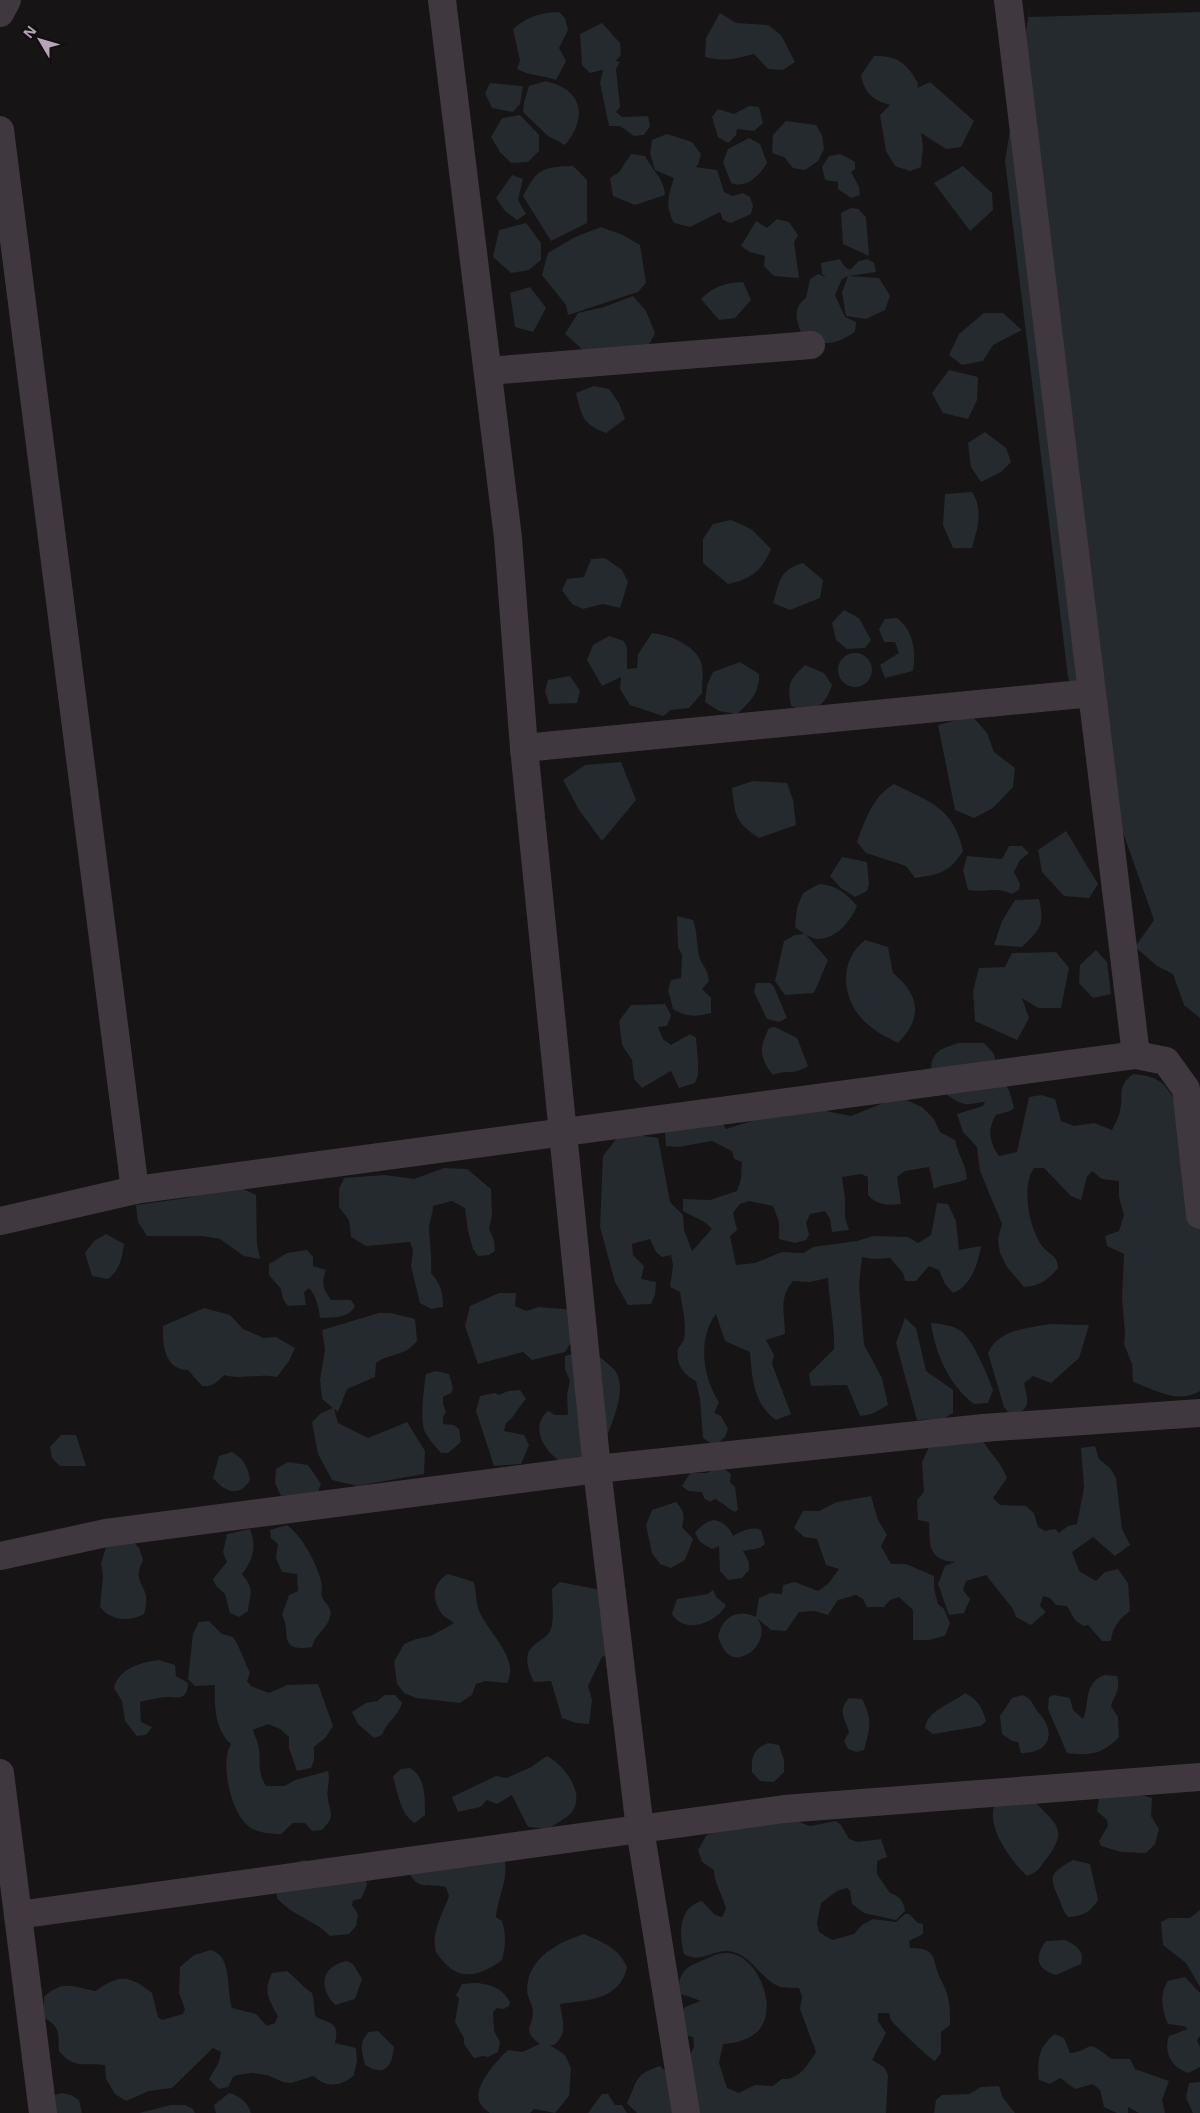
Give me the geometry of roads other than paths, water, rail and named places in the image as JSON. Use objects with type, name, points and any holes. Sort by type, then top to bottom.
[{"type":"street","points":[[0,12],[7,0]]},
{"type":"street","points":[[448,0],[442,0],[508,538],[524,748],[597,1469],[640,1829],[686,2113]]},
{"type":"street","points":[[1008,0],[1136,1055]]},
{"type":"street","points":[[0,130],[134,1190]]},
{"type":"street","points":[[488,370],[811,345]]},
{"type":"street","points":[[524,748],[1092,693]]},
{"type":"street","points":[[0,1222],[134,1190],[1136,1055],[1166,1061],[1186,1089],[1200,1214]]},
{"type":"street","points":[[0,1556],[106,1533],[597,1469],[983,1428],[1200,1413]]},
{"type":"street","points":[[0,1773],[43,2113]]},
{"type":"street","points":[[18,1916],[784,1809],[1200,1777]]}]
